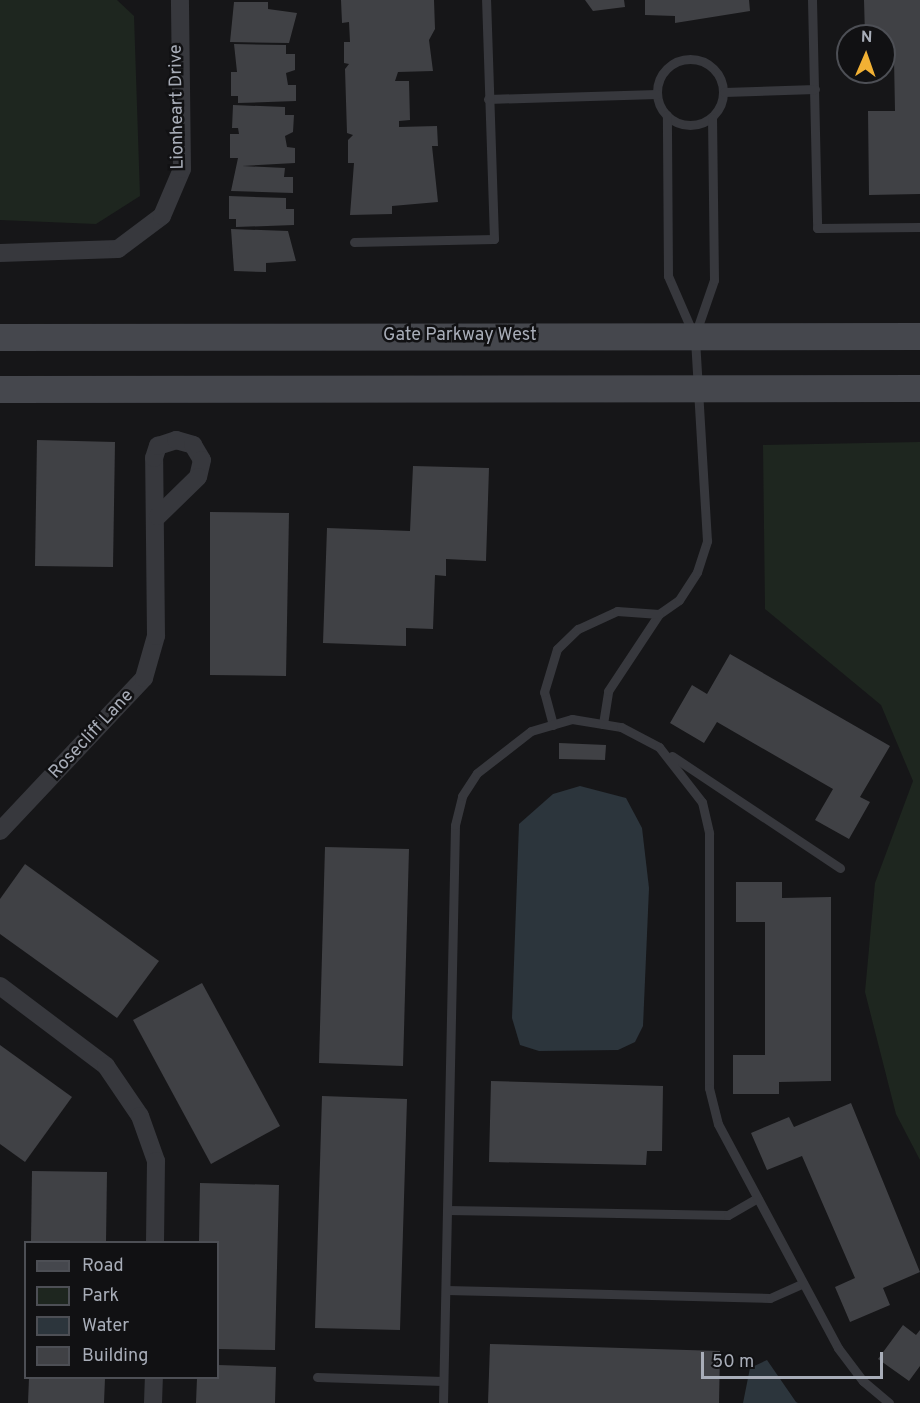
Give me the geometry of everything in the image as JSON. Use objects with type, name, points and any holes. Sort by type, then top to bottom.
[{"type":"main road","name":"Gate Parkway West","points":[[0,337],[920,336]]},
{"type":"main road","points":[[0,389],[920,388]]},
{"type":"street","name":"Lionheart Drive","points":[[0,253],[118,249],[162,216],[182,169],[180,0]]},
{"type":"street","name":"Rosecliff Lane","points":[[0,831],[144,678],[156,636],[158,516]]},
{"type":"street","points":[[0,986],[106,1066],[140,1116],[156,1161],[155,1241]]},
{"type":"street","points":[[153,1403],[154,1379]]},
{"type":"lane","points":[[354,242],[494,239],[486,0]]},
{"type":"lane","points":[[812,0],[817,228],[920,227]]},
{"type":"lane","points":[[657,94],[671,65],[695,59],[716,70],[724,92],[712,118],[714,280],[695,338]]},
{"type":"lane","points":[[724,92],[815,89]]},
{"type":"lane","points":[[488,99],[657,94]]},
{"type":"lane","points":[[603,724],[608,691],[659,614],[679,600],[697,572],[706,541],[695,338],[668,276],[667,115],[657,94]]},
{"type":"lane","points":[[667,115],[684,125],[712,118]]},
{"type":"lane","points":[[553,725],[544,692],[557,649],[578,629],[618,611],[659,614]]},
{"type":"lane","points":[[443,1403],[455,825],[477,773],[531,731],[572,719],[621,727],[659,747],[840,868]]},
{"type":"lane","points":[[659,747],[702,802],[709,832],[709,1088],[718,1124],[838,1348],[863,1381],[890,1403]]},
{"type":"lane","points":[[447,1210],[728,1215],[758,1198]]},
{"type":"lane","points":[[446,1290],[770,1298],[803,1283]]},
{"type":"lane","points":[[317,1377],[443,1381]]},
{"type":"green space","points":[[0,0],[117,0],[134,16],[140,196],[96,224],[0,220]]},
{"type":"green space","points":[[920,442],[920,1160],[896,1114],[865,992],[875,883],[913,781],[881,705],[765,609],[763,445]]},
{"type":"water","points":[[580,786],[626,798],[642,828],[649,888],[643,1026],[635,1042],[618,1050],[539,1051],[520,1045],[512,1018],[519,824],[553,794]]},
{"type":"water","points":[[767,1360],[798,1403],[743,1403],[750,1368]]},
{"type":"building","points":[[341,0],[434,0],[435,29],[429,40],[433,71],[398,72],[395,81],[409,81],[410,120],[399,121],[399,127],[437,126],[438,146],[432,146],[438,202],[392,206],[392,214],[350,215],[354,163],[348,163],[348,140],[353,135],[347,133],[345,69],[349,64],[344,63],[344,42],[350,42],[349,22],[342,23]]},
{"type":"building","points":[[585,0],[624,0],[625,7],[593,11]]},
{"type":"building","points":[[645,0],[749,0],[750,11],[675,23],[675,16],[645,15]]},
{"type":"building","points":[[864,0],[920,0],[920,194],[869,195],[868,111],[895,111],[896,24],[865,24]]},
{"type":"building","points":[[234,2],[268,2],[268,9],[297,13],[289,43],[230,42]]},
{"type":"building","points":[[234,44],[286,45],[286,54],[295,54],[295,70],[286,73],[288,85],[296,85],[296,101],[238,103],[238,96],[231,96],[231,72],[237,72]]},
{"type":"building","points":[[233,105],[285,107],[285,115],[294,115],[293,132],[285,136],[287,147],[295,148],[295,163],[242,166],[285,168],[284,177],[293,177],[293,193],[231,191],[238,158],[230,158],[230,134],[239,134],[238,128],[232,128]]},
{"type":"building","points":[[229,196],[286,198],[286,209],[294,209],[294,225],[236,227],[236,219],[229,219]]},
{"type":"building","points":[[231,229],[288,231],[296,261],[266,263],[266,272],[234,271]]},
{"type":"building","points":[[37,440],[115,442],[113,567],[35,566]]},
{"type":"building","points":[[413,466],[489,468],[486,561],[446,559],[446,576],[435,575],[433,629],[406,628],[406,646],[323,643],[327,528],[410,531]]},
{"type":"building","points":[[210,512],[289,513],[286,676],[210,675]]},
{"type":"building","points":[[730,654],[890,746],[860,797],[870,802],[849,839],[815,820],[833,789],[717,722],[704,743],[670,723],[692,685],[707,694]]},
{"type":"building","points":[[559,743],[606,745],[605,760],[559,759]]},
{"type":"building","points":[[325,847],[409,849],[403,1066],[319,1063]]},
{"type":"building","points":[[25,864],[159,961],[117,1018],[0,934],[0,899]]},
{"type":"building","points":[[736,882],[782,882],[782,898],[831,897],[831,1081],[779,1082],[779,1094],[733,1094],[733,1055],[765,1055],[765,922],[736,922]]},
{"type":"building","points":[[202,983],[280,1126],[211,1164],[133,1020]]},
{"type":"building","points":[[0,1045],[72,1097],[25,1162],[0,1144]]},
{"type":"building","points":[[491,1081],[663,1086],[662,1151],[647,1151],[646,1165],[489,1162]]},
{"type":"building","points":[[322,1096],[407,1099],[400,1330],[315,1328]]},
{"type":"building","points":[[851,1103],[920,1272],[883,1288],[890,1305],[850,1322],[835,1287],[855,1278],[802,1156],[767,1170],[751,1133],[789,1117],[794,1127]]},
{"type":"building","points":[[32,1171],[107,1172],[106,1241],[31,1241]]},
{"type":"building","points":[[200,1183],[279,1185],[275,1350],[219,1349],[219,1241],[199,1241]]},
{"type":"building","points":[[903,1325],[916,1335],[920,1330],[920,1366],[909,1381],[878,1359]]},
{"type":"building","points":[[490,1344],[720,1351],[719,1403],[488,1403]]},
{"type":"building","points":[[219,1365],[276,1367],[275,1403],[196,1403],[197,1379],[219,1379]]},
{"type":"building","points":[[29,1379],[105,1379],[104,1403],[28,1403]]}]
